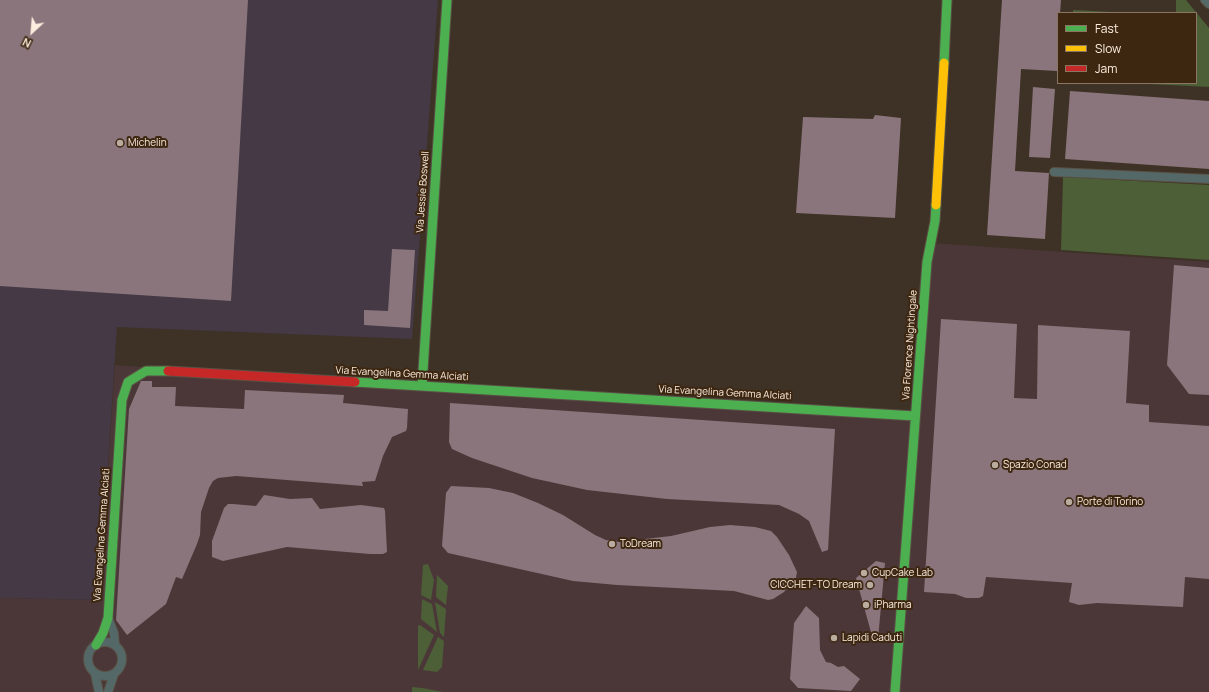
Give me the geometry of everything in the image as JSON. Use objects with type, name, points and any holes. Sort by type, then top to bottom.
[{"type":"street","name":"Via Jessie Boswell","points":[[422,386],[446,0]]},
{"type":"street","name":"Via Florence Nightingale","points":[[893,692],[915,416],[918,399],[927,262],[935,221],[947,0]]},
{"type":"street","points":[[1206,0],[1209,4]]},
{"type":"street","points":[[1054,172],[1209,179]]},
{"type":"street","name":"Via Evangelina Gemma Alciati","points":[[96,645],[103,633],[108,618],[122,400],[124,389],[134,377],[146,371],[156,370],[915,416]]},
{"type":"street","name":"Via Evangelina Gemma Alciati","points":[[108,618],[114,633],[115,645]]},
{"type":"street","points":[[106,642],[115,645],[121,653],[123,662],[118,671],[105,677],[96,674],[89,666],[88,656],[90,652],[96,645],[106,642]]},
{"type":"street","points":[[96,674],[99,692]]},
{"type":"street","points":[[108,692],[114,674]]},
{"type":"shaded area","name":"Michelin","points":[[0,0],[438,0],[412,339],[117,327],[99,600],[0,598]]},
{"type":"shaded area","points":[[931,243],[1209,262],[1209,692],[0,692],[0,598],[99,600],[115,365],[400,385],[914,416]]},
{"type":"green space","points":[[1176,0],[1186,0],[1196,12],[1176,12]]},
{"type":"green space","points":[[1073,10],[1112,12],[1073,12]]},
{"type":"green space","points":[[1197,13],[1209,28],[1209,87],[1149,84],[1197,84]]},
{"type":"green space","points":[[1063,177],[1209,185],[1209,260],[1061,250]]},
{"type":"green space","points":[[428,564],[434,580],[431,600],[421,595],[423,565]]},
{"type":"green space","points":[[437,575],[448,586],[446,605],[436,597]]},
{"type":"green space","points":[[422,599],[432,604],[437,632],[421,619]]},
{"type":"green space","points":[[435,602],[446,609],[444,637],[440,633]]},
{"type":"green space","points":[[420,625],[434,635],[418,670],[418,626]]},
{"type":"green space","points":[[438,637],[444,641],[442,667],[437,672],[423,670]]},
{"type":"green space","points":[[412,687],[422,688],[443,692],[412,692]]},
{"type":"building","name":"Michelin","points":[[0,0],[248,0],[231,301],[0,286]]},
{"type":"building","points":[[1002,0],[1061,0],[1060,12],[1057,12],[1057,71],[1021,69],[1015,171],[1049,173],[1045,239],[987,235]]},
{"type":"building","points":[[1033,87],[1055,89],[1050,158],[1029,157]]},
{"type":"building","points":[[1070,91],[1209,101],[1209,169],[1065,159]]},
{"type":"building","points":[[875,115],[901,118],[895,218],[796,213],[803,117],[873,119]]},
{"type":"building","points":[[392,249],[415,250],[410,328],[364,325],[364,310],[388,311]]},
{"type":"building","points":[[1174,265],[1209,268],[1209,395],[1189,394],[1167,365]]},
{"type":"building","name":"Porte di Torino","points":[[941,319],[1017,324],[1014,398],[1037,399],[1038,325],[1130,331],[1126,403],[1149,405],[1149,422],[1209,426],[1209,579],[1185,577],[1183,607],[1097,603],[1079,605],[1069,602],[1072,583],[986,577],[983,596],[979,598],[966,598],[955,594],[924,592]]},
{"type":"building","points":[[141,381],[152,381],[152,387],[176,387],[175,406],[244,409],[245,390],[344,395],[343,403],[408,409],[407,428],[406,431],[392,437],[383,456],[375,481],[362,482],[363,486],[236,476],[218,478],[213,481],[209,488],[201,512],[200,535],[182,579],[176,577],[166,604],[127,635],[116,620],[129,409]]},
{"type":"building","points":[[450,403],[835,429],[828,550],[822,552],[809,521],[799,514],[779,505],[667,499],[587,490],[532,478],[472,458],[452,449],[449,442]]},
{"type":"building","name":"ToDream","points":[[451,486],[489,488],[513,493],[563,515],[595,535],[606,540],[619,542],[671,536],[710,527],[730,525],[755,527],[771,531],[789,555],[797,572],[796,578],[784,592],[773,599],[768,600],[734,591],[617,585],[573,581],[448,553],[442,546],[446,493]]},
{"type":"building","points":[[264,495],[290,499],[312,498],[320,509],[361,505],[384,508],[387,552],[383,554],[370,554],[287,547],[223,561],[212,557],[212,541],[224,508],[228,504],[256,506]]},
{"type":"building","points":[[876,561],[885,563],[878,639],[874,643],[856,578]]},
{"type":"building","points":[[806,606],[819,618],[820,650],[826,662],[838,667],[844,666],[860,679],[851,691],[798,688],[790,679],[794,623]]},
{"type":"traffic: fast","points":[[422,386],[447,0]]},
{"type":"traffic: fast","points":[[944,63],[947,0]]},
{"type":"traffic: fast","points":[[895,691],[927,262],[935,221],[936,205]]},
{"type":"traffic: fast","points":[[96,645],[103,633],[108,618],[122,400],[128,382],[146,371],[168,371]]},
{"type":"traffic: fast","points":[[355,382],[915,416]]},
{"type":"traffic: slow","points":[[936,205],[944,63]]},
{"type":"traffic: jam","points":[[168,371],[355,382]]},
{"type":"place","name":"Michelin","points":[[120,143]]},
{"type":"place","name":"Spazio Conad","points":[[995,465]]},
{"type":"place","name":"Porte di Torino","points":[[1069,502]]},
{"type":"place","name":"ToDream","points":[[612,544]]},
{"type":"place","name":"CupCake Lab","points":[[864,573]]},
{"type":"place","name":"CICCHET-TO Dream","points":[[870,585]]},
{"type":"place","name":"iPharma","points":[[866,605]]},
{"type":"place","name":"Lapidi Caduti","points":[[834,638]]}]
